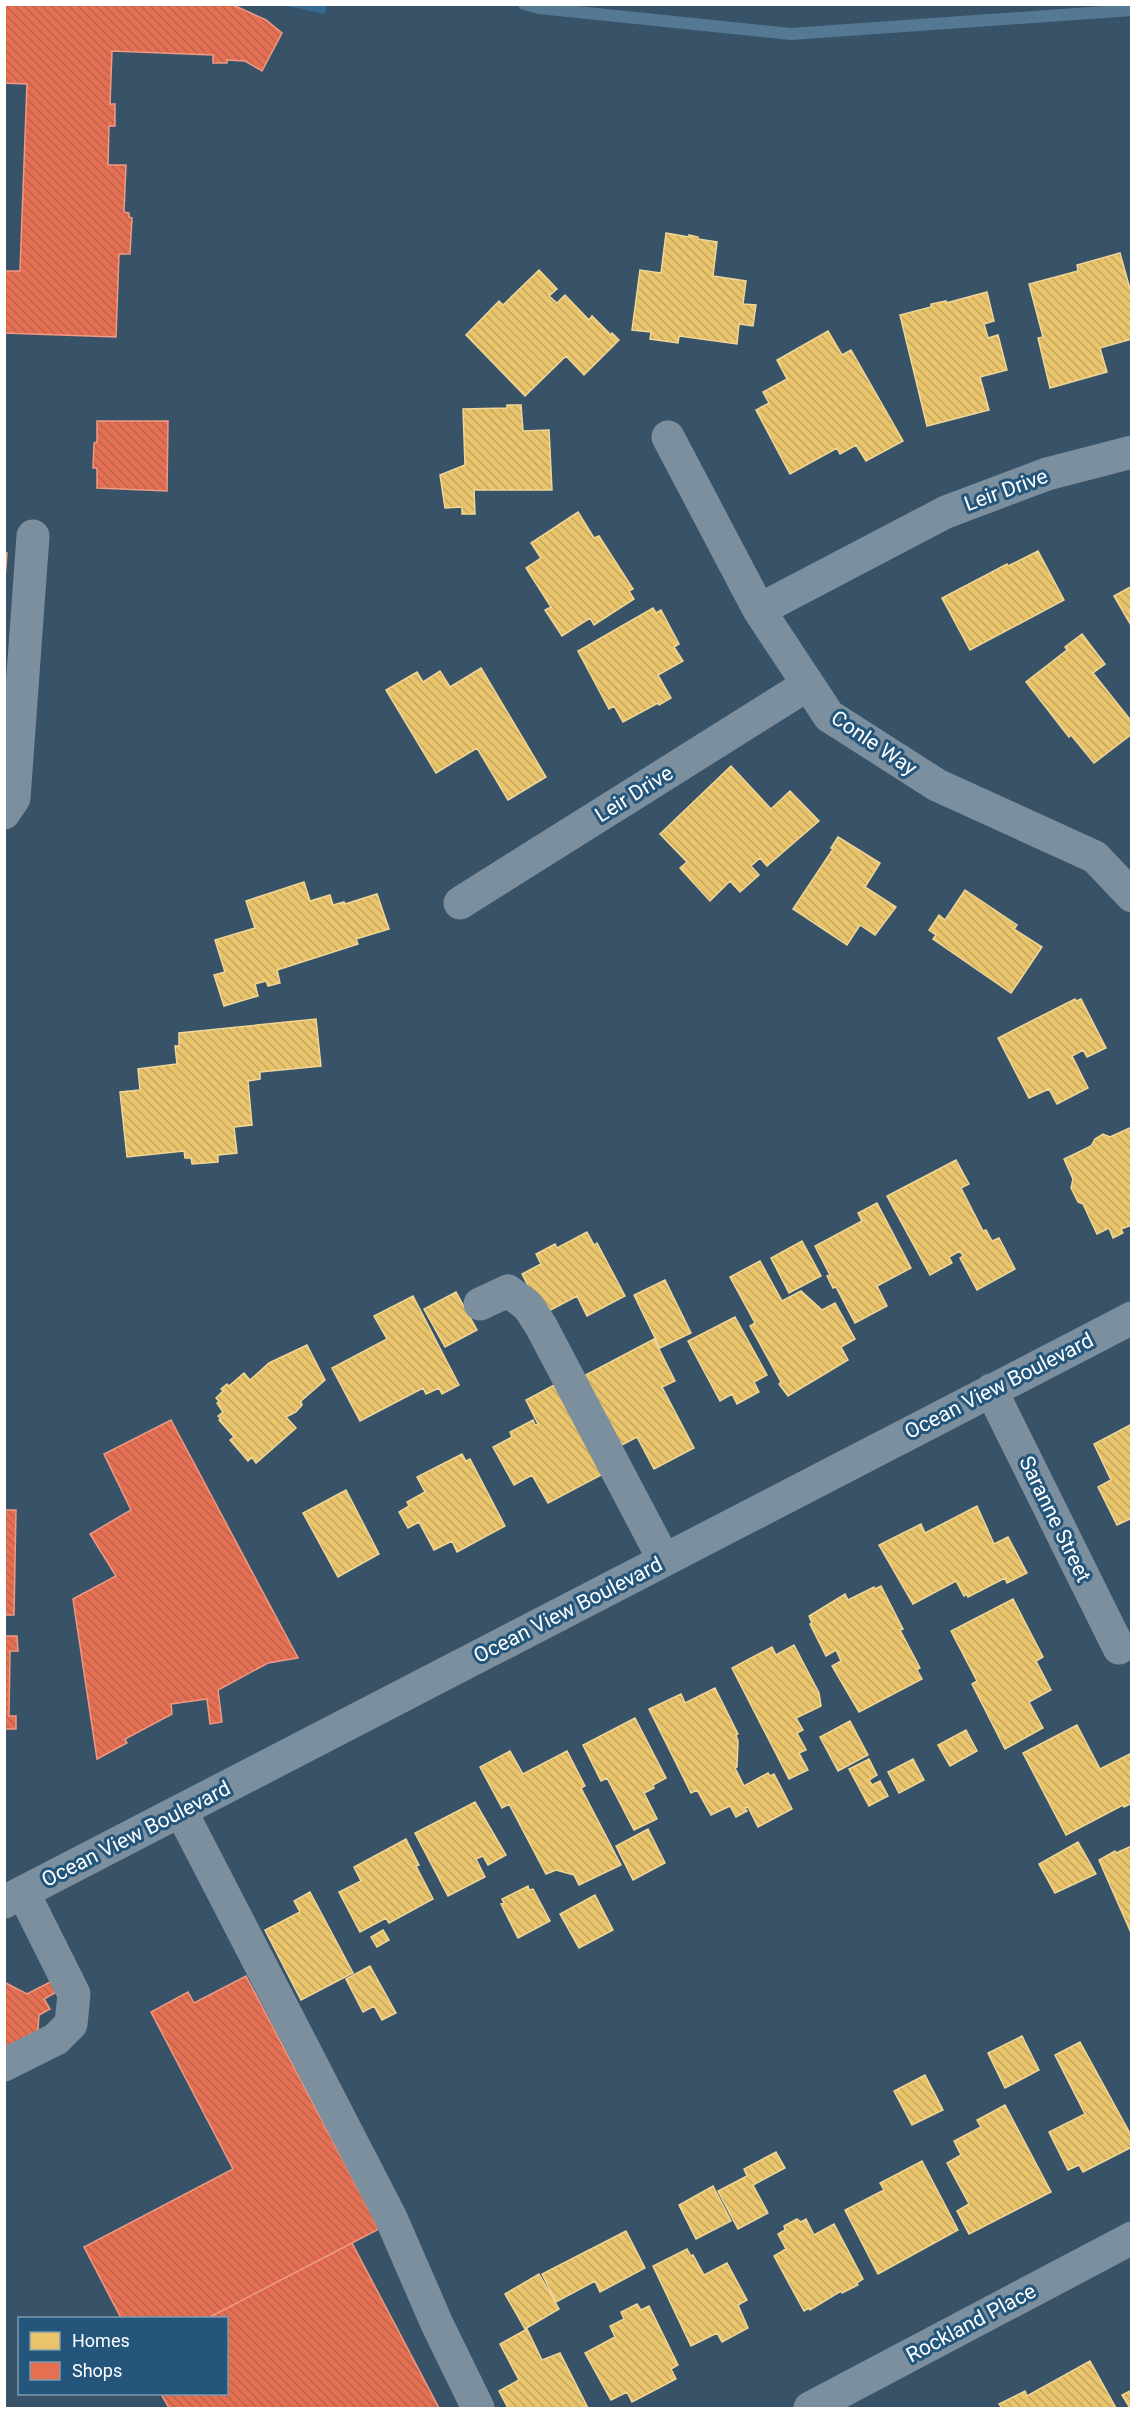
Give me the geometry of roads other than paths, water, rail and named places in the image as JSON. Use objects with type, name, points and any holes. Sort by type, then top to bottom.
[{"type":"street","name":"Conle Way","points":[[668,437],[759,610],[829,716],[937,785],[1095,857],[1131,896]]},
{"type":"street","name":"Leir Drive","points":[[759,610],[946,512],[1047,474],[1131,452]]},
{"type":"street","points":[[4,813],[14,798],[33,536]]},
{"type":"street","name":"Leir Drive","points":[[460,903],[807,684]]},
{"type":"street","points":[[480,1304],[508,1291],[528,1306],[541,1326],[664,1560]]},
{"type":"street","name":"Ocean View Boulevard","points":[[14,1897],[1131,1318]]},
{"type":"street","name":"Saranne Street","points":[[991,1390],[1119,1648]]},
{"type":"street","points":[[181,1811],[391,2218],[437,2324],[478,2409]]},
{"type":"street","points":[[4,2065],[56,2039],[71,2024],[74,1994],[14,1897]]},
{"type":"street","name":"Rockland Place","points":[[810,2409],[1131,2238]]},
{"type":"waterway","points":[[524,4],[539,8],[791,34],[1132,10]]}]
